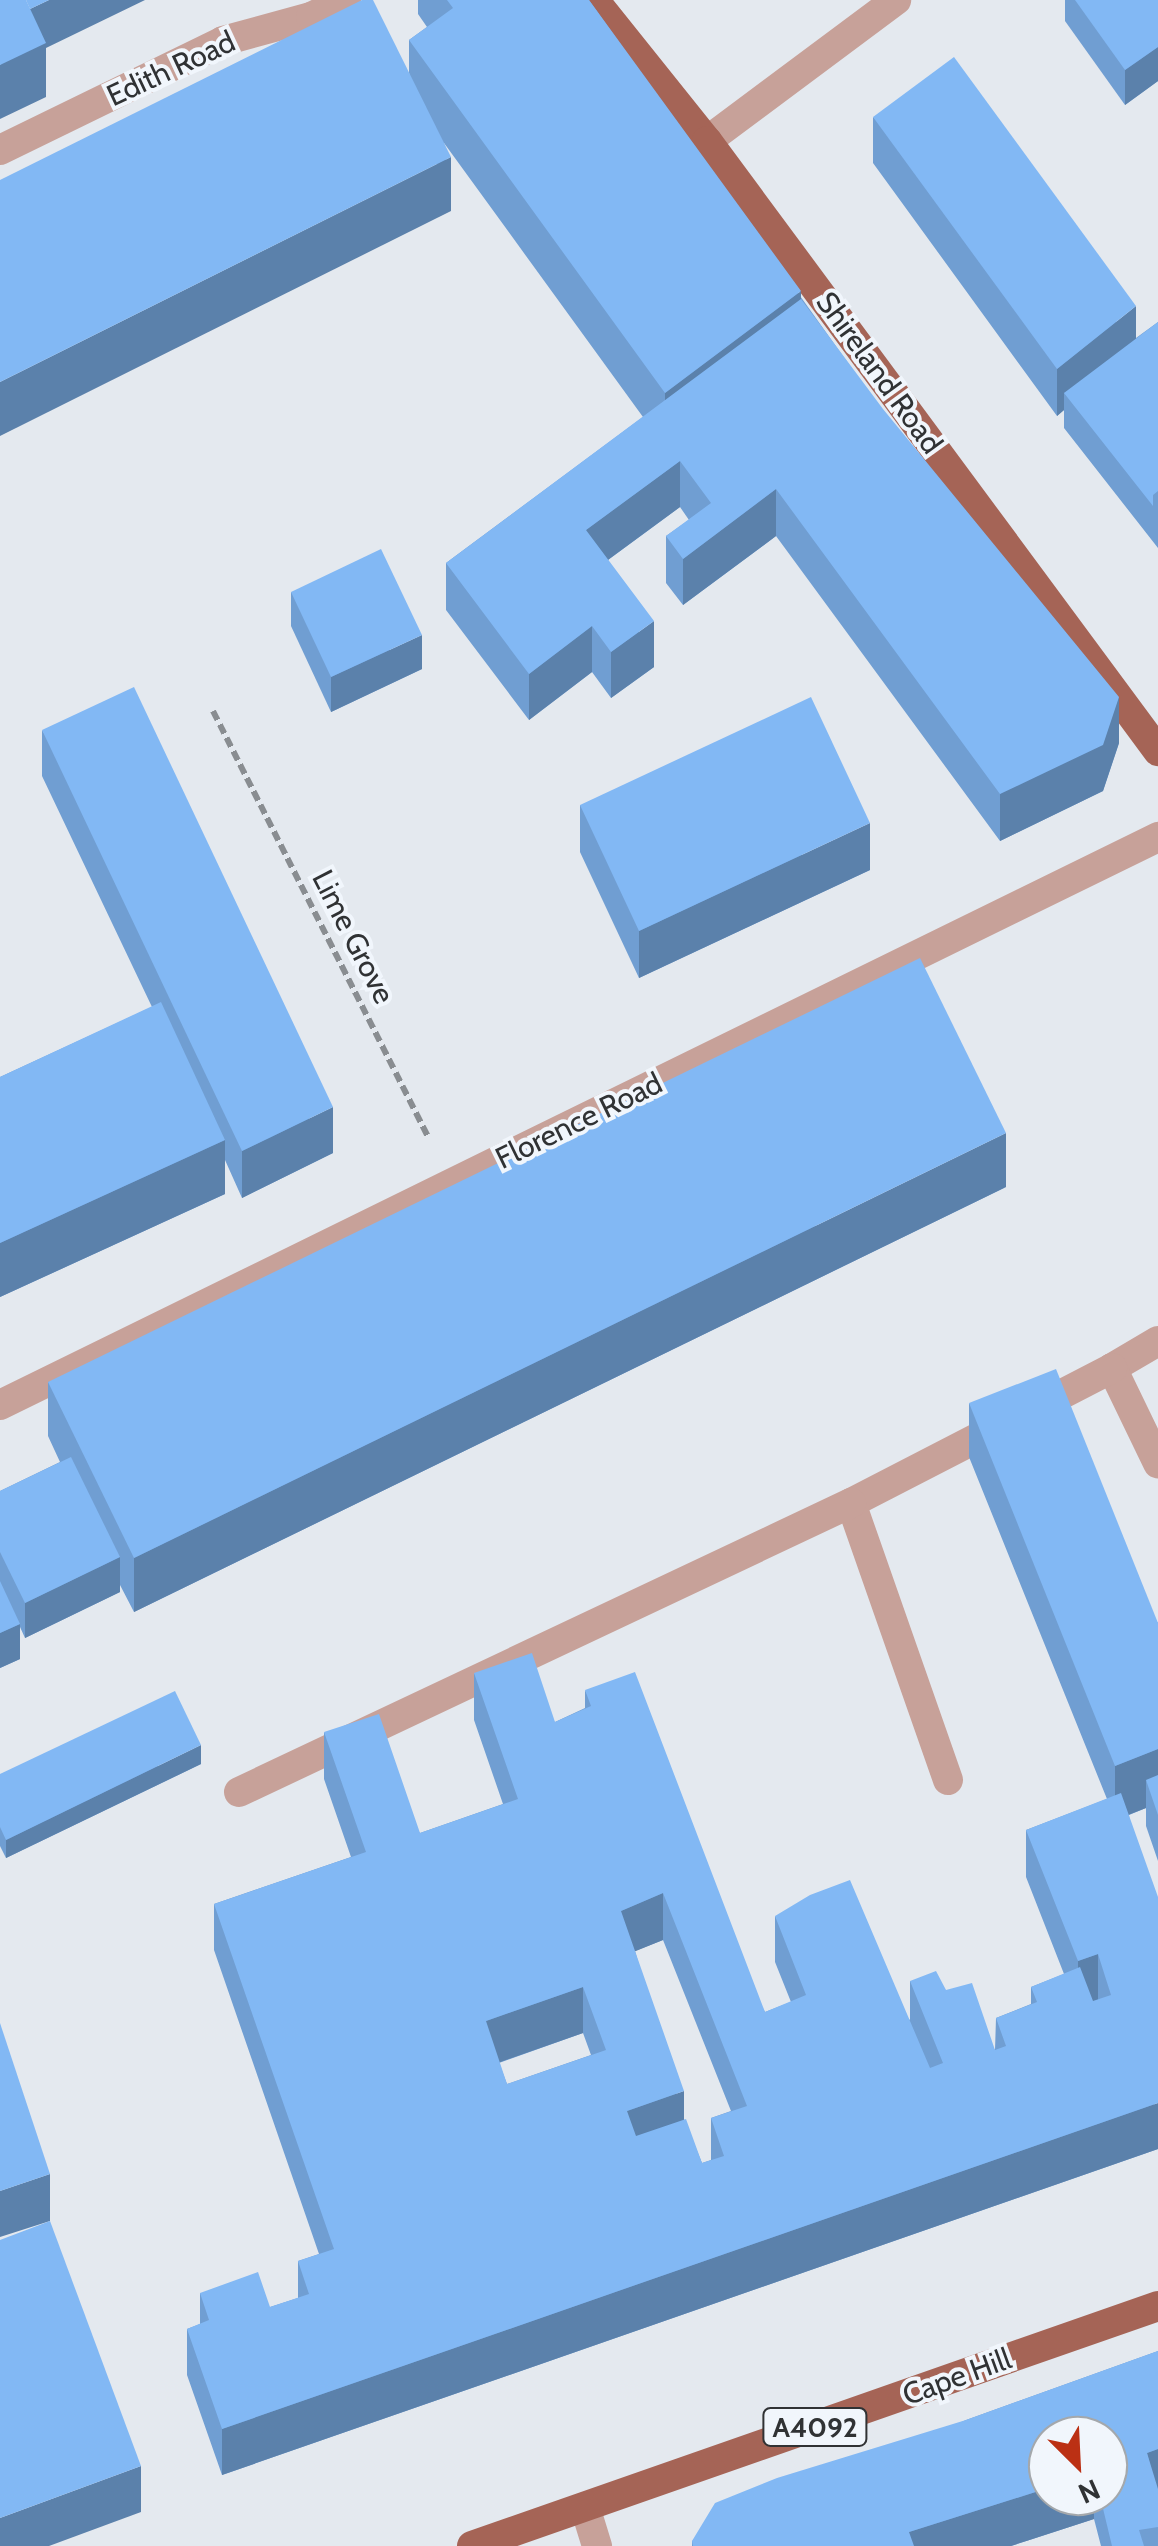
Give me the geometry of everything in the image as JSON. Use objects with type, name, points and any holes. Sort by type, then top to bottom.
[{"type":"main road","name":"Shireland Road","points":[[594,0],[707,141],[1158,752]]},
{"type":"main road","name":"Cape Hill","points":[[472,2546],[1158,2306]]},
{"type":"street","name":"Edith Road","points":[[0,150],[223,40],[307,8],[346,0]]},
{"type":"street","points":[[707,141],[896,0]]},
{"type":"street","name":"Florence Road","points":[[0,1405],[1158,837]]},
{"type":"street","points":[[238,1792],[851,1504],[1158,1341]]},
{"type":"street","points":[[1112,1368],[1158,1463]]},
{"type":"street","points":[[851,1504],[948,1780]]},
{"type":"street","points":[[585,2507],[597,2546]]},
{"type":"path","name":"Lime Grove","points":[[213,711],[452,1184]]},
{"type":"building","points":[[0,0],[26,0],[46,43],[0,65]]},
{"type":"building","points":[[26,0],[49,0],[30,9]]},
{"type":"building","points":[[362,0],[373,0],[451,157],[0,382],[0,180]]},
{"type":"building","points":[[447,0],[589,0],[801,291],[665,393],[409,40],[453,8]]},
{"type":"building","points":[[1075,0],[1158,0],[1158,47],[1125,70]]},
{"type":"building","points":[[954,57],[1136,306],[1057,369],[873,117]]},
{"type":"building","points":[[801,299],[883,409],[1119,697],[1103,745],[1000,794],[776,489],[683,559],[666,536],[711,503],[680,461],[586,530],[654,621],[611,652],[592,626],[529,674],[446,563]]},
{"type":"building","points":[[1158,322],[1158,491],[1153,495],[1153,506],[1064,393]]},
{"type":"building","points":[[381,549],[422,635],[331,677],[291,592]]},
{"type":"building","points":[[134,687],[333,1107],[242,1151],[42,730]]},
{"type":"building","points":[[811,697],[870,823],[639,931],[580,805]]},
{"type":"building","points":[[920,958],[1006,1133],[134,1558],[48,1382]]},
{"type":"building","points":[[161,1002],[225,1140],[0,1243],[0,1077]]},
{"type":"building","points":[[1056,1369],[1158,1623],[1158,1749],[1115,1766],[969,1403]]},
{"type":"building","points":[[71,1457],[120,1557],[25,1603],[0,1552],[0,1491]]},
{"type":"building","points":[[0,1581],[20,1624],[0,1633]]},
{"type":"building","points":[[532,1653],[555,1722],[591,1706],[585,1690],[635,1672],[765,2012],[806,1995],[775,1916],[810,1895],[850,1880],[930,2068],[943,2063],[910,1981],[936,1971],[946,1990],[972,1983],[995,2050],[1006,2046],[996,2018],[1037,2002],[1031,1987],[1080,1967],[1093,2001],[1111,1995],[1098,1954],[1078,1961],[1026,1830],[1121,1793],[1158,1897],[1158,2103],[222,2429],[187,2329],[209,2320],[200,2293],[258,2272],[270,2307],[309,2294],[298,2261],[334,2249],[214,1904],[366,1852],[324,1732],[379,1714],[420,1833],[518,1799],[474,1673]],"holes":[[[663,1893],[747,2106],[711,2118],[724,2156],[702,2163],[686,2119],[636,2136],[627,2111],[684,2091],[621,1911]],[[583,1987],[606,2050],[507,2084],[486,2021]]]},
{"type":"building","points":[[175,1691],[201,1745],[6,1840],[0,1827],[0,1774]]},
{"type":"building","points":[[1158,1775],[1158,1815],[1146,1780]]},
{"type":"building","points":[[0,2023],[50,2174],[0,2191]]},
{"type":"building","points":[[50,2221],[141,2466],[0,2518],[0,2240]]},
{"type":"building","points":[[1158,2351],[1158,2449],[1147,2453],[1158,2489],[1158,2527],[1139,2530],[1144,2546],[1112,2546],[1105,2516],[1128,2516],[1128,2416],[1028,2416],[1028,2494],[909,2532],[914,2546],[693,2546],[692,2541],[715,2503],[777,2478],[966,2420]]}]
